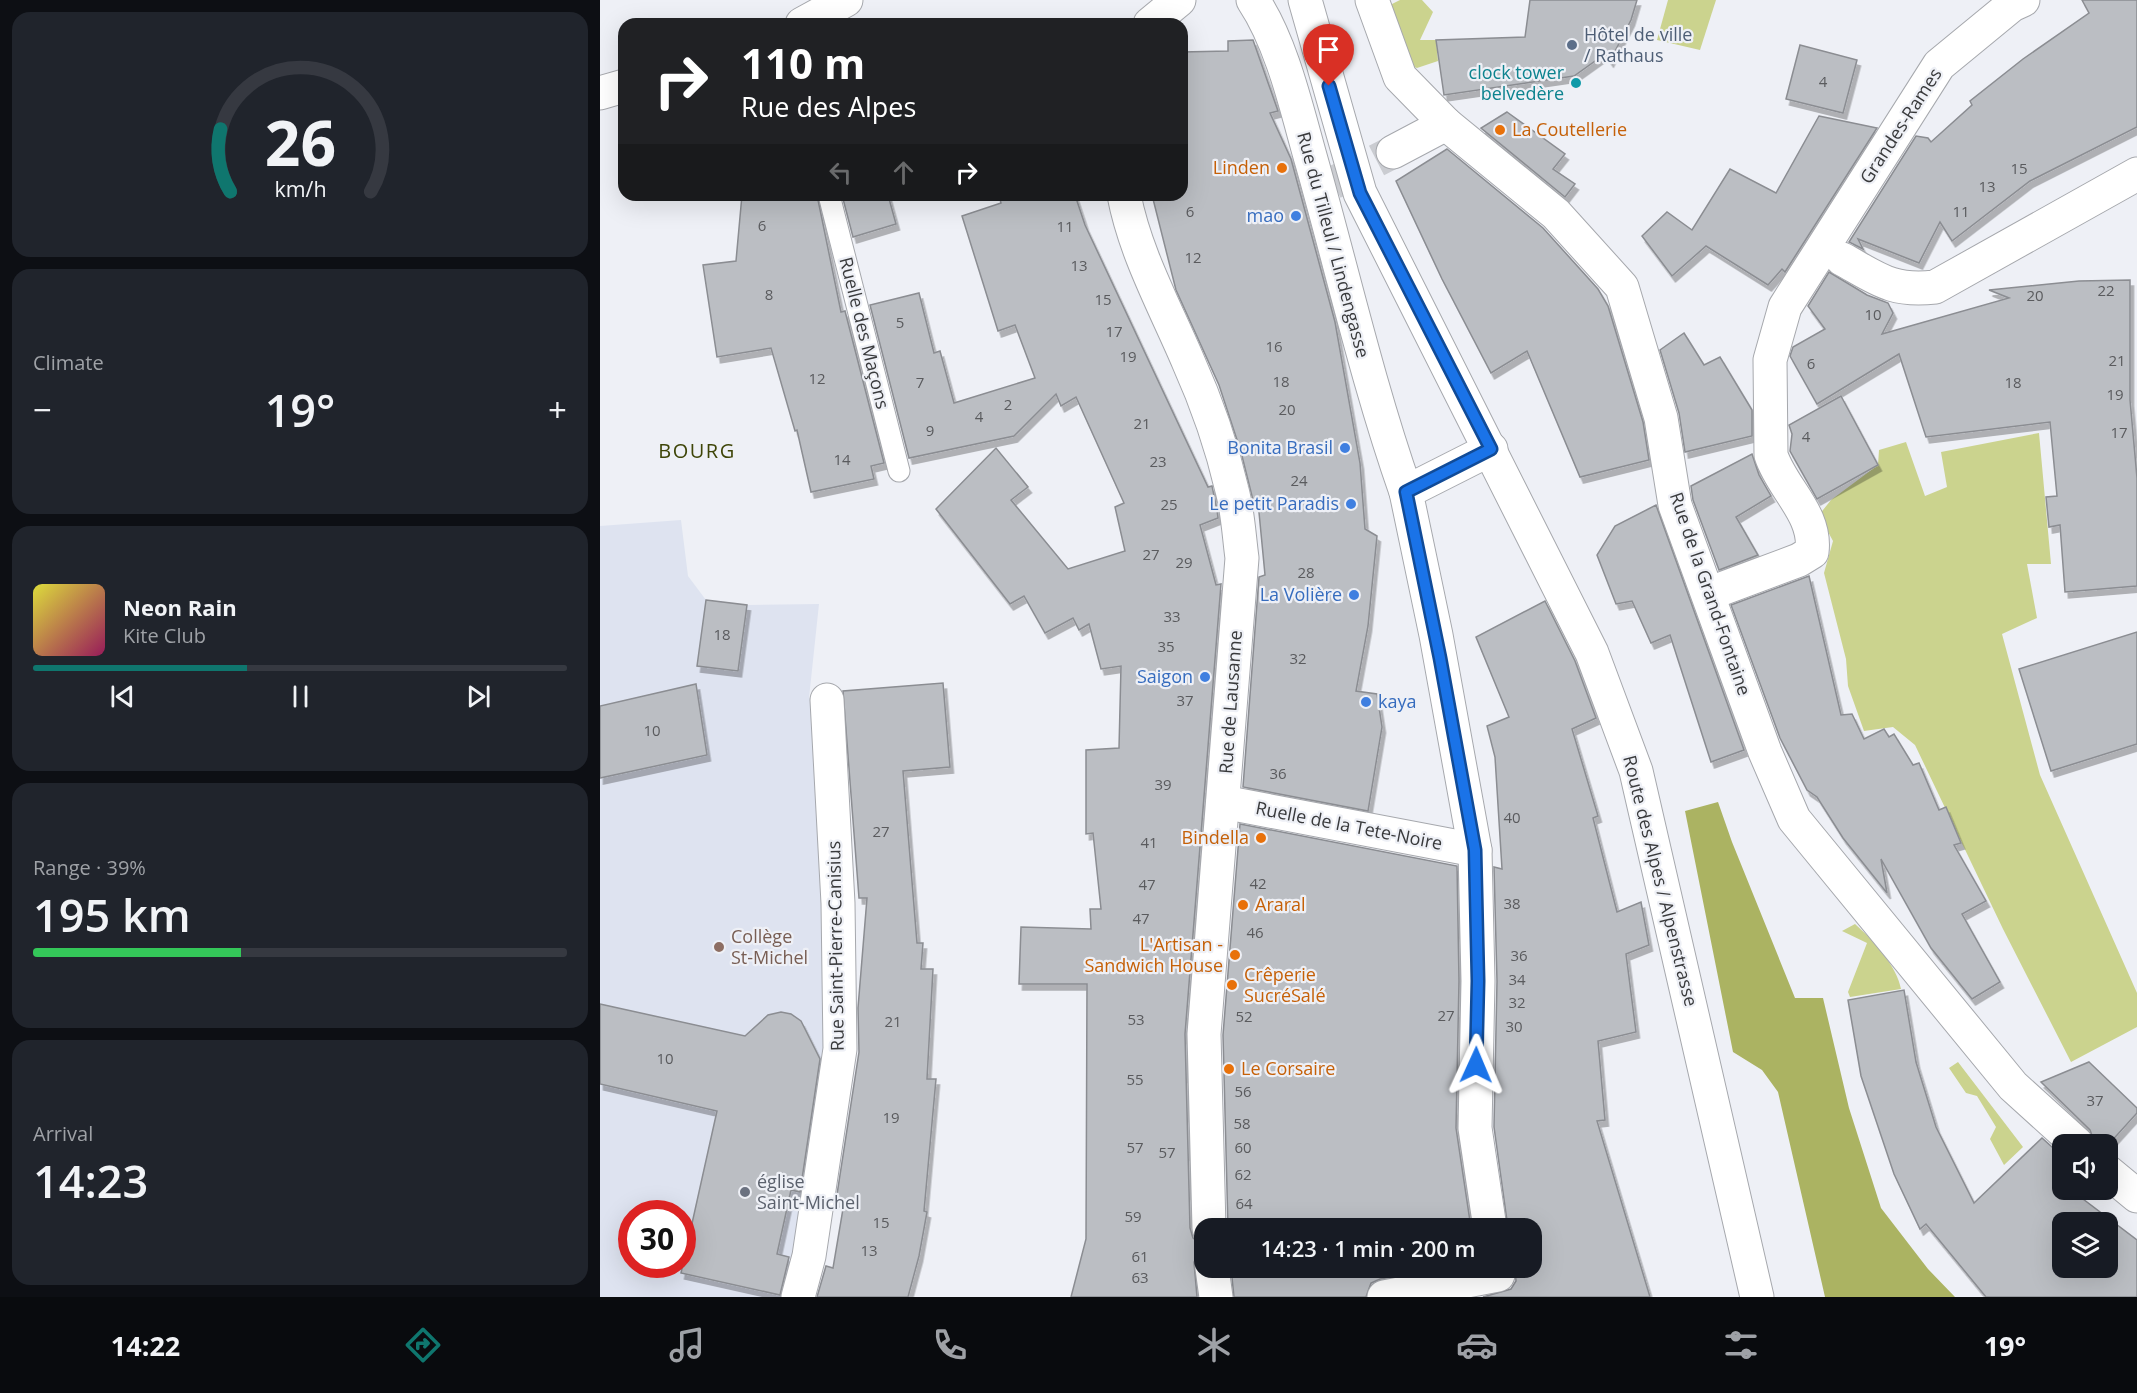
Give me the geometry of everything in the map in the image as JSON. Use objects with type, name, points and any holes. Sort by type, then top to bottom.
[{"type":"street","points":[[813,18],[846,0]]},
{"type":"street","points":[[1157,18],[1179,0]]},
{"type":"street","name":"Rue du Tilleul / Lindengasse","points":[[1253,0],[1270,30],[1326,186],[1377,410],[1406,492],[1438,646],[1475,850],[1478,981],[1474,1128],[1488,1218]]},
{"type":"street","name":"Route des Alpes / Alpenstrasse","points":[[1305,0],[1360,193],[1592,652],[1636,771],[1757,1297]]},
{"type":"street","name":"Rue de la Grand-Fontaine","points":[[1372,0],[1400,77],[1446,124],[1556,214],[1622,287],[1661,418],[1675,506],[1765,752],[1794,819],[2013,1086],[2066,1134]]},
{"type":"street","name":"Grandes-Rames","points":[[1708,594],[1799,560],[1812,552],[1814,537],[1807,518],[1775,467],[1770,442],[1770,360],[1785,307],[1833,253],[1939,65],[2013,4],[2023,0]]},
{"type":"street","points":[[600,93],[618,88]]},
{"type":"street","points":[[1393,152],[1446,124]]},
{"type":"street","points":[[1833,253],[1888,284],[1910,290],[1935,287],[2137,174]]},
{"type":"street","name":"Rue de Lausanne","points":[[1125,201],[1128,218],[1162,308],[1193,372],[1233,491],[1242,558],[1204,1034],[1209,1218]]},
{"type":"street","points":[[1406,492],[1491,449]]},
{"type":"street","name":"Rue Saint-Pierre-Canisius","points":[[798,1297],[808,1256],[840,1049],[838,903],[827,700]]},
{"type":"street","name":"Ruelle de la Tete-Noire","points":[[1223,802],[1475,850]]},
{"type":"street","points":[[2118,1180],[2137,1196]]},
{"type":"street","points":[[1213,1278],[1216,1297]]},
{"type":"street","points":[[1384,1297],[1500,1280]]},
{"type":"lane","name":"Ruelle des Maçons","points":[[831,201],[899,471]]},
{"type":"shaded area","name":"Collège St-Michel","points":[[681,520],[688,576],[706,600],[747,605],[819,604],[809,698],[827,700],[838,903],[798,1297],[600,1297],[600,526]]},
{"type":"green space","points":[[1400,0],[1422,0],[1433,12],[1420,40],[1436,40],[1438,61],[1417,68],[1406,64],[1384,8]]},
{"type":"green space","points":[[1668,0],[1716,0],[1700,50],[1657,40]]},
{"type":"green space","points":[[2039,433],[2051,564],[2027,564],[2037,618],[2002,634],[2040,775],[2137,993],[2137,1027],[2071,1062],[2003,929],[1915,745],[1893,727],[1864,731],[1848,686],[1846,659],[1824,573],[1833,541],[1819,515],[1831,500],[1878,465],[1879,450],[1906,442],[1925,496],[1947,487],[1941,452]]},
{"type":"green space","points":[[1718,802],[1795,998],[1823,998],[1849,1108],[1881,1208],[1928,1269],[1955,1297],[1825,1297],[1778,1092],[1762,1070],[1733,1052],[1685,811]]},
{"type":"green space","points":[[1855,924],[1889,962],[1899,980],[1901,989],[1850,997],[1848,992],[1867,943],[1842,931]]},
{"type":"green space","points":[[1958,1062],[2023,1147],[2004,1165],[1990,1139],[1996,1127],[1977,1096],[1966,1093],[1949,1068]]},
{"type":"building","points":[[1530,0],[1637,0],[1631,20],[1610,61],[1605,54],[1574,76],[1444,95],[1436,40],[1525,37]]},
{"type":"building","points":[[2082,0],[2137,0],[2137,127],[2030,181],[1952,241],[1940,222],[1919,263],[1858,239],[1863,249],[1849,242],[1916,136],[1928,138],[1931,142],[1972,105],[1970,101],[2023,59],[2089,13]]},
{"type":"building","points":[[1253,40],[1278,111],[1270,113],[1291,159],[1335,322],[1360,463],[1365,529],[1377,536],[1368,626],[1356,691],[1377,694],[1382,727],[1368,811],[1243,787],[1259,577],[1265,575],[1258,502],[1254,504],[1241,452],[1219,385],[1176,290],[1154,201],[1188,201],[1188,52],[1228,51],[1228,41]]},
{"type":"building","points":[[1800,45],[1857,60],[1843,113],[1786,99]]},
{"type":"building","points":[[1507,112],[1565,154],[1553,169],[1575,184],[1565,197],[1481,128]]},
{"type":"building","points":[[1819,116],[1877,128],[1785,272],[1782,269],[1768,285],[1706,246],[1672,276],[1642,236],[1667,212],[1692,230],[1730,169],[1776,193]]},
{"type":"building","points":[[1447,149],[1543,228],[1598,289],[1608,306],[1643,422],[1649,460],[1580,477],[1527,351],[1491,373],[1442,279],[1396,181]]},
{"type":"building","points":[[741,201],[818,201],[841,312],[845,311],[884,463],[871,466],[874,479],[811,492],[797,430],[795,431],[771,348],[717,357],[703,265],[736,261]]},
{"type":"building","points":[[844,201],[890,201],[896,224],[853,237]]},
{"type":"building","points":[[1000,201],[1077,201],[1085,225],[1208,487],[1212,486],[1218,518],[1200,525],[1216,585],[1221,584],[1185,1034],[1190,1228],[1194,1239],[1194,1278],[1197,1297],[1071,1297],[1086,1239],[1087,984],[1019,984],[1021,927],[1091,929],[1090,909],[1101,909],[1093,833],[1086,834],[1086,750],[1119,748],[1121,666],[1101,669],[1089,624],[1079,630],[1073,618],[1045,633],[1024,596],[1010,604],[936,509],[996,448],[1028,487],[1011,500],[1068,569],[1125,551],[1115,507],[1124,503],[1076,397],[1061,406],[1056,394],[1014,436],[909,458],[870,305],[919,293],[934,353],[940,351],[954,403],[1035,378],[1015,325],[998,331],[962,216],[1001,203]]},
{"type":"building","points":[[1829,272],[1867,295],[1888,303],[1893,313],[1882,334],[2009,298],[1989,290],[2079,281],[2130,280],[2130,400],[2137,478],[2137,586],[2065,592],[2060,525],[2049,527],[2046,497],[2057,496],[2050,422],[1926,437],[1899,354],[1817,404],[1790,356],[1793,347],[1825,329],[1808,306]]},
{"type":"building","points":[[1684,333],[1704,365],[1720,357],[1752,410],[1752,436],[1685,452],[1679,413],[1660,350]]},
{"type":"building","points":[[1841,396],[1878,465],[1817,499],[1790,451],[1792,434],[1789,425]]},
{"type":"building","points":[[1752,454],[1759,475],[1771,496],[1736,517],[1758,555],[1719,570],[1693,500],[1691,486]]},
{"type":"building","points":[[1656,505],[1744,750],[1711,762],[1670,635],[1651,643],[1632,601],[1616,604],[1597,555],[1615,526]]},
{"type":"building","points":[[1809,576],[1841,715],[1852,714],[1864,739],[1884,729],[1889,737],[1894,734],[1913,765],[1919,763],[1939,810],[1946,807],[1961,843],[1954,845],[1986,901],[1962,914],[2000,982],[1972,999],[1931,948],[1881,859],[1887,893],[1843,838],[1817,797],[1807,790],[1780,738],[1731,605]]},
{"type":"building","points":[[706,600],[747,605],[738,671],[697,666]]},
{"type":"building","points":[[1545,601],[1575,661],[1596,718],[1572,729],[1598,816],[1593,818],[1617,912],[1641,902],[1649,945],[1626,954],[1636,1032],[1598,1041],[1605,1120],[1597,1121],[1650,1297],[1483,1297],[1511,1289],[1516,1278],[1542,1278],[1542,1218],[1507,1218],[1494,1127],[1497,981],[1494,867],[1502,869],[1495,757],[1487,726],[1509,717],[1476,637]]},
{"type":"building","points":[[2137,632],[2137,744],[2051,771],[2019,669]]},
{"type":"building","points":[[943,683],[950,767],[903,771],[917,943],[923,943],[921,969],[933,969],[927,1079],[936,1079],[924,1211],[927,1212],[919,1256],[908,1297],[817,1297],[826,1266],[833,1268],[844,1203],[836,1201],[859,1052],[858,1008],[867,898],[859,898],[843,691]]},
{"type":"building","points":[[696,684],[707,755],[600,778],[600,706]]},
{"type":"building","points":[[1240,824],[1457,866],[1459,981],[1456,1128],[1470,1218],[1228,1218],[1223,1035]]},
{"type":"building","points":[[1904,990],[1916,1062],[1936,1127],[1974,1203],[2042,1138],[2052,1147],[2052,1200],[2084,1200],[2100,1212],[2052,1212],[2052,1278],[2118,1278],[2118,1226],[2137,1240],[2137,1297],[1986,1297],[1926,1224],[1920,1229],[1894,1174],[1861,1076],[1848,1000]]},
{"type":"building","name":"église Saint-Michel","points":[[600,1004],[745,1036],[768,1015],[781,1012],[791,1014],[801,1021],[820,1059],[800,1192],[791,1190],[777,1254],[789,1257],[780,1295],[696,1276],[696,1206],[717,1111],[600,1084]]},
{"type":"building","points":[[2089,1062],[2137,1108],[2137,1113],[2118,1134],[2091,1134],[2041,1082]]},
{"type":"building","points":[[1232,1278],[1385,1278],[1371,1283],[1366,1297],[1234,1297]]},
{"type":"tunnel","points":[[1333,183],[1393,152]]},
{"type":"place","name":"Hôtel de ville / Rathaus","points":[[1572,45]]},
{"type":"place","name":"clock tower belvedère","points":[[1576,83]]},
{"type":"place","name":"La Coutellerie","points":[[1500,130]]},
{"type":"place","name":"Linden","points":[[1282,168]]},
{"type":"place","name":"mao","points":[[1296,216]]},
{"type":"place","name":"Bonita Brasil","points":[[1345,448]]},
{"type":"place","name":"Le petit Paradis","points":[[1351,504]]},
{"type":"place","name":"La Volière","points":[[1354,595]]},
{"type":"place","name":"Saigon","points":[[1205,677]]},
{"type":"place","name":"kaya","points":[[1366,702]]},
{"type":"place","name":"Bindella","points":[[1261,838]]},
{"type":"place","name":"Araral","points":[[1243,905]]},
{"type":"place","name":"Collège St-Michel","points":[[719,947]]},
{"type":"place","name":"L'Artisan - Sandwich House","points":[[1235,955]]},
{"type":"place","name":"Crêperie SucréSalé","points":[[1232,985]]},
{"type":"place","name":"Le Corsaire","points":[[1229,1069]]},
{"type":"place","name":"église Saint-Michel","points":[[745,1192]]},
{"type":"district","name":"BOURG","points":[[697,451]]},
{"type":"route","points":[[1329,86],[1360,193],[1405,285],[1491,449],[1406,492],[1440,658],[1475,850],[1478,981],[1476,1065]]}]
